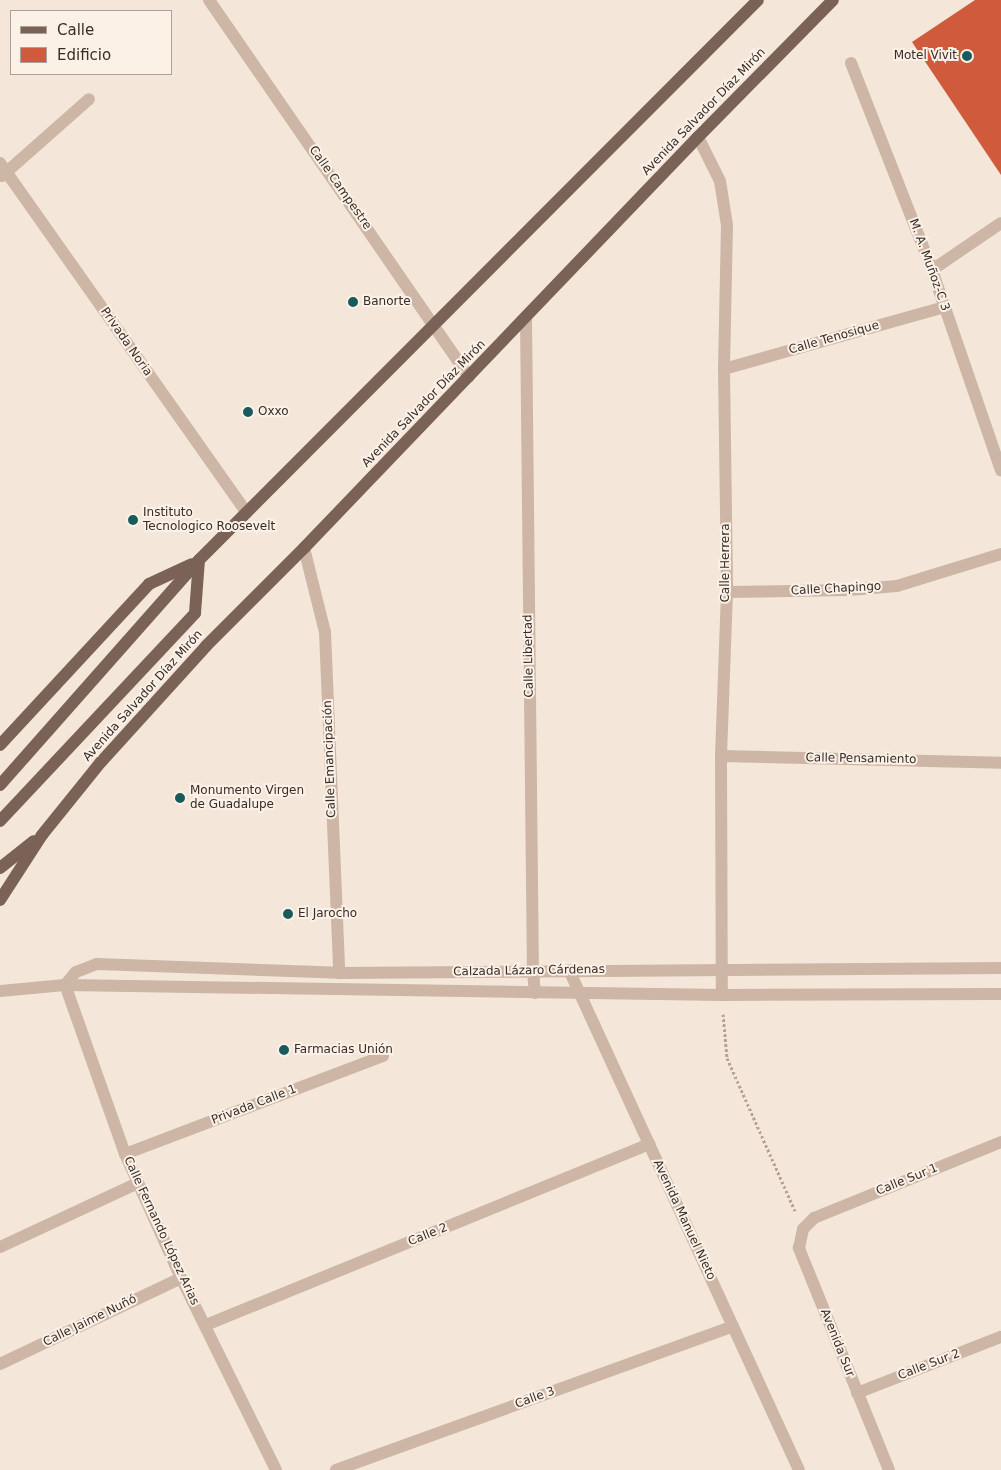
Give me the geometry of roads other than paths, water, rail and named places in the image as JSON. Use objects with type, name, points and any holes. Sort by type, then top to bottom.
[{"type":"main road","points":[[0,785],[199,560],[758,0]]},
{"type":"main road","name":"Avenida Salvador Díaz Mirón","points":[[0,900],[42,834],[101,762],[206,646],[304,548],[698,137],[833,0]]},
{"type":"main road","points":[[0,745],[149,584],[199,560]]},
{"type":"main road","points":[[0,821],[195,613],[199,560]]},
{"type":"main road","name":"Avenida Salvador Díaz Mirón","points":[[0,868],[42,834]]},
{"type":"street","name":"Calle Campestre","points":[[209,0],[435,325],[469,377]]},
{"type":"street","name":"M. A. Muñoz-C 3","points":[[851,63],[932,270],[1001,470]]},
{"type":"street","points":[[2,171],[89,99]]},
{"type":"street","name":"Calle Herrera","points":[[698,137],[720,181],[727,225],[724,369],[727,592],[721,756],[720,971],[722,995]]},
{"type":"street","name":"Privada Noria","points":[[2,171],[246,513]]},
{"type":"street","points":[[932,270],[1001,224]]},
{"type":"street","name":"Calle Tenosique","points":[[724,369],[944,307]]},
{"type":"street","name":"Calle Libertad","points":[[526,318],[533,971],[535,993]]},
{"type":"street","name":"Calle Emancipación","points":[[304,548],[324,632],[339,973]]},
{"type":"street","name":"Calle Chapingo","points":[[727,592],[849,590],[897,586],[1001,554]]},
{"type":"street","name":"Calle Pensamiento","points":[[721,756],[1001,763]]},
{"type":"street","name":"Calzada Lázaro Cárdenas","points":[[65,985],[76,972],[97,964],[339,973],[1001,968]]},
{"type":"street","name":"Avenida Manuel Nieto","points":[[569,970],[799,1470]]},
{"type":"street","name":"Calzada Lázaro Cárdenas","points":[[0,991],[65,985],[580,994],[1001,994]]},
{"type":"street","name":"Calle Fernando López Arias","points":[[65,985],[125,1154],[181,1278],[206,1325],[276,1470]]},
{"type":"street","name":"Privada Calle 1","points":[[125,1154],[383,1056]]},
{"type":"street","name":"Calle Sur 1","points":[[803,1229],[814,1218],[1001,1142]]},
{"type":"street","name":"Calle 2","points":[[206,1325],[649,1144]]},
{"type":"street","points":[[0,1247],[138,1182]]},
{"type":"street","name":"Avenida Sur","points":[[803,1229],[799,1248],[889,1470]]},
{"type":"street","name":"Calle Jaime Nuñó","points":[[0,1364],[181,1278]]},
{"type":"street","name":"Calle 3","points":[[336,1470],[733,1326]]},
{"type":"street","name":"Calle Sur 2","points":[[857,1393],[1001,1336]]},
{"type":"place","name":"Motel Vivit","points":[[967,56]]},
{"type":"place","name":"Banorte","points":[[353,302]]},
{"type":"place","name":"Oxxo","points":[[248,412]]},
{"type":"place","name":"Instituto Tecnologico Roosevelt","points":[[133,520]]},
{"type":"place","name":"Monumento Virgen de Guadalupe","points":[[180,798]]},
{"type":"place","name":"El Jarocho","points":[[288,914]]},
{"type":"place","name":"Farmacias Unión","points":[[284,1050]]}]
